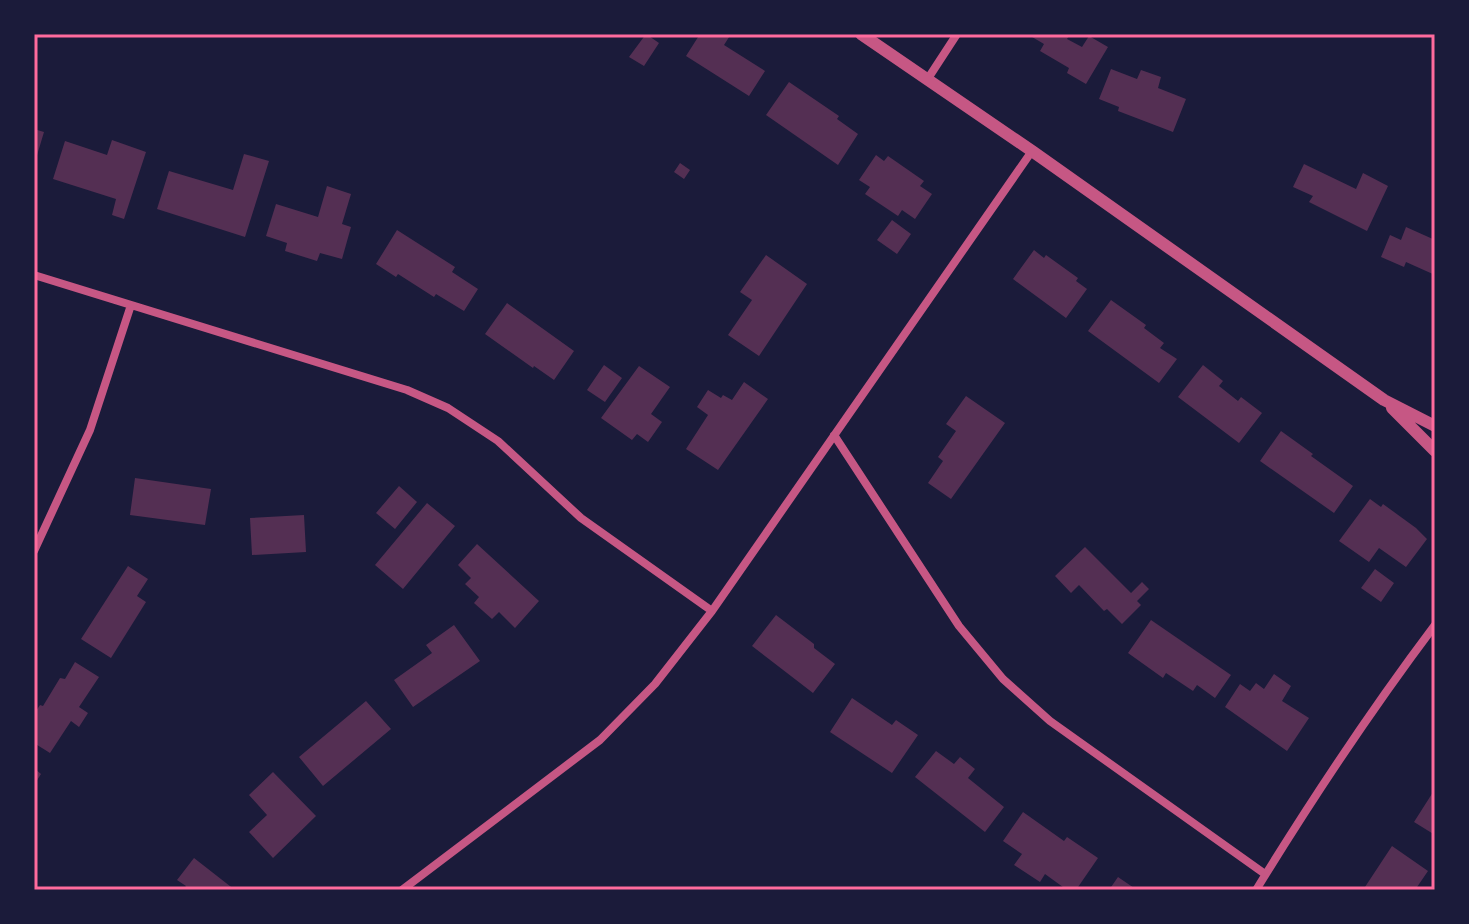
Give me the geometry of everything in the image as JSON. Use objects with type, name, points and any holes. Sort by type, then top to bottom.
[{"type":"street","points":[[861,34],[1384,400],[1435,426]]},
{"type":"street","points":[[927,80],[957,34]]},
{"type":"street","points":[[402,890],[600,740],[655,684],[712,611],[1032,151]]},
{"type":"street","points":[[34,275],[407,390],[448,408],[498,441],[581,518],[712,611]]},
{"type":"street","points":[[34,551],[90,430],[131,305]]},
{"type":"street","points":[[1384,400],[1435,451]]},
{"type":"street","points":[[834,435],[959,626],[1003,679],[1050,721],[1265,874]]},
{"type":"street","points":[[1256,890],[1327,776],[1435,625]]},
{"type":"building","points":[[646,34],[659,43],[644,66],[629,57]]},
{"type":"building","points":[[700,34],[731,34],[724,45],[765,71],[749,96],[686,56]]},
{"type":"building","points":[[1027,34],[1070,34],[1067,39],[1082,47],[1089,36],[1108,47],[1086,84],[1067,73],[1069,68],[1040,51],[1044,44]]},
{"type":"building","points":[[1111,69],[1137,79],[1141,70],[1161,77],[1158,88],[1186,99],[1173,132],[1118,111],[1119,107],[1099,99]]},
{"type":"building","points":[[789,82],[839,116],[837,119],[858,134],[838,165],[766,115]]},
{"type":"building","points":[[34,129],[44,132],[35,162],[34,162]]},
{"type":"building","points":[[112,140],[146,152],[124,219],[112,215],[116,199],[53,179],[65,141],[107,155]]},
{"type":"building","points":[[244,154],[269,161],[245,237],[157,209],[169,171],[233,190]]},
{"type":"building","points":[[876,155],[884,161],[888,156],[924,181],[920,186],[932,194],[915,219],[902,210],[898,216],[865,194],[870,187],[859,180]]},
{"type":"building","points":[[680,163],[690,170],[684,179],[674,172]]},
{"type":"building","points":[[1304,164],[1356,189],[1363,173],[1388,186],[1367,231],[1309,202],[1313,196],[1293,187]]},
{"type":"building","points":[[327,186],[351,194],[342,224],[351,227],[342,259],[320,253],[317,261],[285,251],[287,243],[266,236],[276,204],[318,217]]},
{"type":"building","points":[[892,220],[911,234],[897,254],[877,240]]},
{"type":"building","points":[[1406,227],[1435,240],[1435,275],[1406,262],[1404,267],[1381,257],[1390,235],[1401,240]]},
{"type":"building","points":[[397,230],[455,267],[452,272],[478,289],[464,311],[376,264]]},
{"type":"building","points":[[1034,250],[1078,278],[1076,281],[1087,289],[1066,318],[1013,279]]},
{"type":"building","points":[[766,255],[807,284],[759,356],[728,335],[752,300],[740,292]]},
{"type":"building","points":[[1111,300],[1146,325],[1144,328],[1164,343],[1160,348],[1177,359],[1159,383],[1088,331]]},
{"type":"building","points":[[507,303],[574,351],[554,380],[485,334]]},
{"type":"building","points":[[604,365],[622,378],[605,402],[587,390]]},
{"type":"building","points":[[1203,365],[1223,381],[1219,386],[1238,401],[1241,397],[1262,413],[1239,443],[1178,397]]},
{"type":"building","points":[[639,366],[670,387],[651,414],[662,422],[648,442],[637,434],[632,440],[601,418]]},
{"type":"building","points":[[744,382],[768,399],[718,470],[686,449],[708,415],[697,407],[708,390],[732,400]]},
{"type":"building","points":[[966,396],[1005,423],[951,499],[928,483],[943,461],[938,457],[956,431],[946,424]]},
{"type":"building","points":[[1281,431],[1353,486],[1334,513],[1260,461]]},
{"type":"building","points":[[135,478],[211,489],[205,525],[130,515]]},
{"type":"building","points":[[399,486],[417,502],[395,529],[376,513]]},
{"type":"building","points":[[1370,499],[1381,507],[1383,504],[1427,539],[1406,567],[1379,548],[1369,562],[1339,541]]},
{"type":"building","points":[[427,503],[455,526],[403,589],[375,565]]},
{"type":"building","points":[[304,515],[306,552],[252,555],[250,518]]},
{"type":"building","points":[[477,544],[539,601],[515,628],[499,612],[492,619],[474,603],[479,597],[465,584],[471,578],[458,565]]},
{"type":"building","points":[[1085,547],[1131,593],[1142,582],[1149,589],[1137,601],[1141,605],[1122,624],[1107,609],[1104,611],[1079,585],[1071,593],[1055,576]]},
{"type":"building","points":[[128,566],[148,579],[137,596],[146,602],[111,658],[81,639]]},
{"type":"building","points":[[1375,569],[1394,583],[1381,602],[1361,588]]},
{"type":"building","points":[[776,615],[835,664],[813,693],[752,646]]},
{"type":"building","points":[[1151,620],[1231,675],[1215,698],[1197,685],[1193,691],[1166,673],[1163,678],[1128,653]]},
{"type":"building","points":[[454,625],[480,661],[413,707],[394,680],[432,653],[426,645]]},
{"type":"building","points":[[75,662],[99,677],[79,707],[88,713],[79,727],[71,721],[50,753],[34,743],[34,714],[40,705],[43,706],[60,678],[65,679]]},
{"type":"building","points":[[1274,674],[1291,686],[1282,701],[1309,718],[1287,751],[1225,707],[1240,684],[1250,691],[1256,683],[1264,689]]},
{"type":"building","points":[[852,698],[892,725],[896,720],[918,735],[892,773],[830,732]]},
{"type":"building","points":[[366,701],[391,729],[323,786],[299,757]]},
{"type":"building","points":[[936,751],[954,764],[960,757],[975,769],[968,778],[1004,807],[985,832],[915,777]]},
{"type":"building","points":[[34,768],[41,774],[34,785]]},
{"type":"building","points":[[273,772],[316,816],[273,858],[249,832],[267,815],[249,795]]},
{"type":"building","points":[[1435,789],[1435,835],[1414,822]]},
{"type":"building","points":[[1023,812],[1064,841],[1067,837],[1098,858],[1076,890],[1067,890],[1045,874],[1040,882],[1014,865],[1022,854],[1003,841]]},
{"type":"building","points":[[1392,846],[1428,871],[1415,890],[1363,890]]},
{"type":"building","points":[[194,858],[235,890],[183,890],[186,886],[177,880]]},
{"type":"building","points":[[1118,877],[1137,890],[1109,890]]}]
